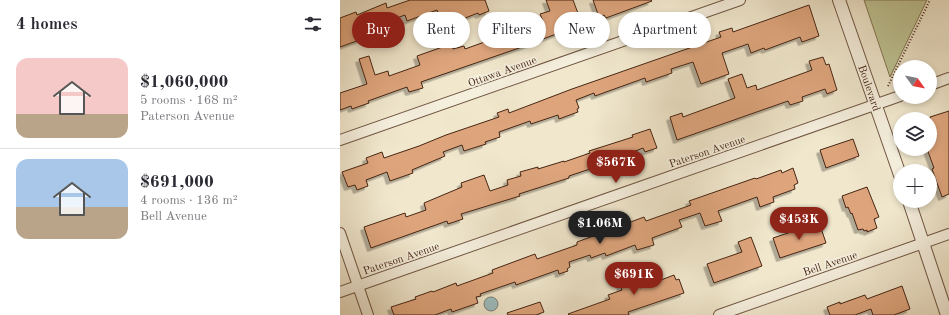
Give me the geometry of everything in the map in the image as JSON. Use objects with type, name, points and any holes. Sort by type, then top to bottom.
[{"type":"street","name":"Ottawa Avenue","points":[[340,140],[740,0]]},
{"type":"street","name":"Boulevard","points":[[839,0],[896,164]]},
{"type":"street","points":[[937,82],[949,78]]},
{"type":"street","name":"Paterson Avenue","points":[[340,292],[893,98]]},
{"type":"street","points":[[911,208],[947,315]]},
{"type":"street","points":[[340,233],[368,315]]},
{"type":"street","name":"Bell Avenue","points":[[718,315],[949,234]]},
{"type":"path","points":[[888,86],[930,0]]},
{"type":"green space","points":[[864,0],[927,0],[898,60],[893,60],[893,71],[890,77]]},
{"type":"water","points":[[488,297],[494,297],[498,301],[498,307],[494,311],[488,311],[484,307],[484,301]]},
{"type":"building","points":[[410,0],[485,0],[489,11],[478,12],[470,16],[470,12],[438,12],[437,10],[432,12],[413,12],[413,19],[407,21],[405,12],[364,12],[386,3],[387,8]]},
{"type":"building","points":[[546,0],[573,0],[578,12],[554,12],[554,35],[546,38],[546,12],[550,11]]},
{"type":"building","points":[[593,0],[652,1],[622,12],[618,12],[618,14],[610,17],[610,12],[597,12]]},
{"type":"building","points":[[809,5],[819,36],[802,42],[800,37],[765,50],[764,48],[751,53],[748,44],[722,53],[729,74],[701,84],[693,62],[671,69],[672,73],[646,82],[645,78],[595,96],[594,93],[576,100],[579,108],[577,109],[578,112],[559,119],[558,115],[531,124],[530,121],[499,132],[500,137],[485,142],[486,144],[464,151],[462,145],[443,152],[445,156],[412,170],[413,173],[390,181],[387,172],[366,180],[368,186],[357,190],[355,185],[348,187],[342,172],[368,163],[366,158],[382,152],[384,158],[499,117],[497,113],[508,109],[509,113],[572,89],[689,48],[711,48],[711,40],[721,37],[719,32],[732,28],[733,32]]},
{"type":"building","points":[[352,14],[352,43],[340,47],[340,18]]},
{"type":"building","points":[[478,44],[478,48],[519,48],[421,82],[423,88],[409,92],[407,87],[368,101],[369,103],[352,109],[351,106],[340,110],[340,93],[367,84],[359,59],[369,56],[375,75],[388,71],[389,76],[420,65],[417,56],[440,48],[465,49]]},
{"type":"building","points":[[823,57],[826,65],[829,64],[837,90],[827,94],[825,89],[802,97],[803,101],[790,105],[788,101],[677,140],[670,117],[682,113],[683,117],[735,98],[728,79],[742,74],[747,88],[756,85],[757,90],[812,70],[809,61]]},
{"type":"building","points":[[949,111],[949,194],[942,197],[937,183],[937,164],[933,164],[930,156],[937,156],[937,115]]},
{"type":"building","points":[[650,129],[657,148],[645,152],[643,148],[623,156],[624,160],[612,164],[611,162],[569,176],[569,178],[519,194],[520,196],[461,214],[463,219],[448,224],[447,221],[371,248],[364,227],[405,213],[406,217],[426,210],[424,203],[462,187],[461,183],[484,175],[490,191],[508,185],[507,180],[521,176],[520,172],[564,162],[590,153],[589,151],[633,137],[632,135]]},
{"type":"building","points":[[853,139],[859,156],[826,168],[820,150]]},
{"type":"building","points":[[793,168],[798,183],[794,185],[795,189],[773,197],[774,202],[760,207],[757,197],[718,211],[722,221],[705,226],[700,213],[679,220],[682,227],[652,238],[654,245],[637,250],[635,245],[606,256],[605,253],[591,258],[590,255],[569,262],[570,267],[567,269],[568,271],[559,274],[558,270],[516,285],[515,282],[480,294],[481,296],[476,297],[478,303],[452,312],[451,309],[435,315],[394,315],[391,307],[456,283],[457,286],[493,273],[492,270],[535,254],[537,259],[577,245],[577,242],[629,225],[628,223],[644,217],[646,221],[691,205],[689,201],[755,178],[756,179],[781,170],[782,173]]},
{"type":"building","points":[[867,187],[879,217],[874,219],[877,228],[867,232],[867,230],[864,231],[863,229],[858,230],[852,213],[851,214],[848,207],[846,208],[842,196]]},
{"type":"building","points":[[812,225],[812,228],[820,225],[826,243],[780,258],[773,238]]},
{"type":"building","points":[[751,237],[762,266],[714,283],[707,264],[742,252],[738,242]]},
{"type":"building","points":[[633,270],[640,288],[674,275],[676,280],[679,279],[684,293],[628,312],[629,315],[568,314],[610,299],[608,295],[622,290],[617,276]]},
{"type":"building","points":[[902,286],[910,309],[894,315],[873,315],[871,309],[855,315],[830,315],[827,307],[865,295],[867,299]]},
{"type":"building","points":[[540,302],[544,312],[536,315],[508,315],[507,313]]}]
